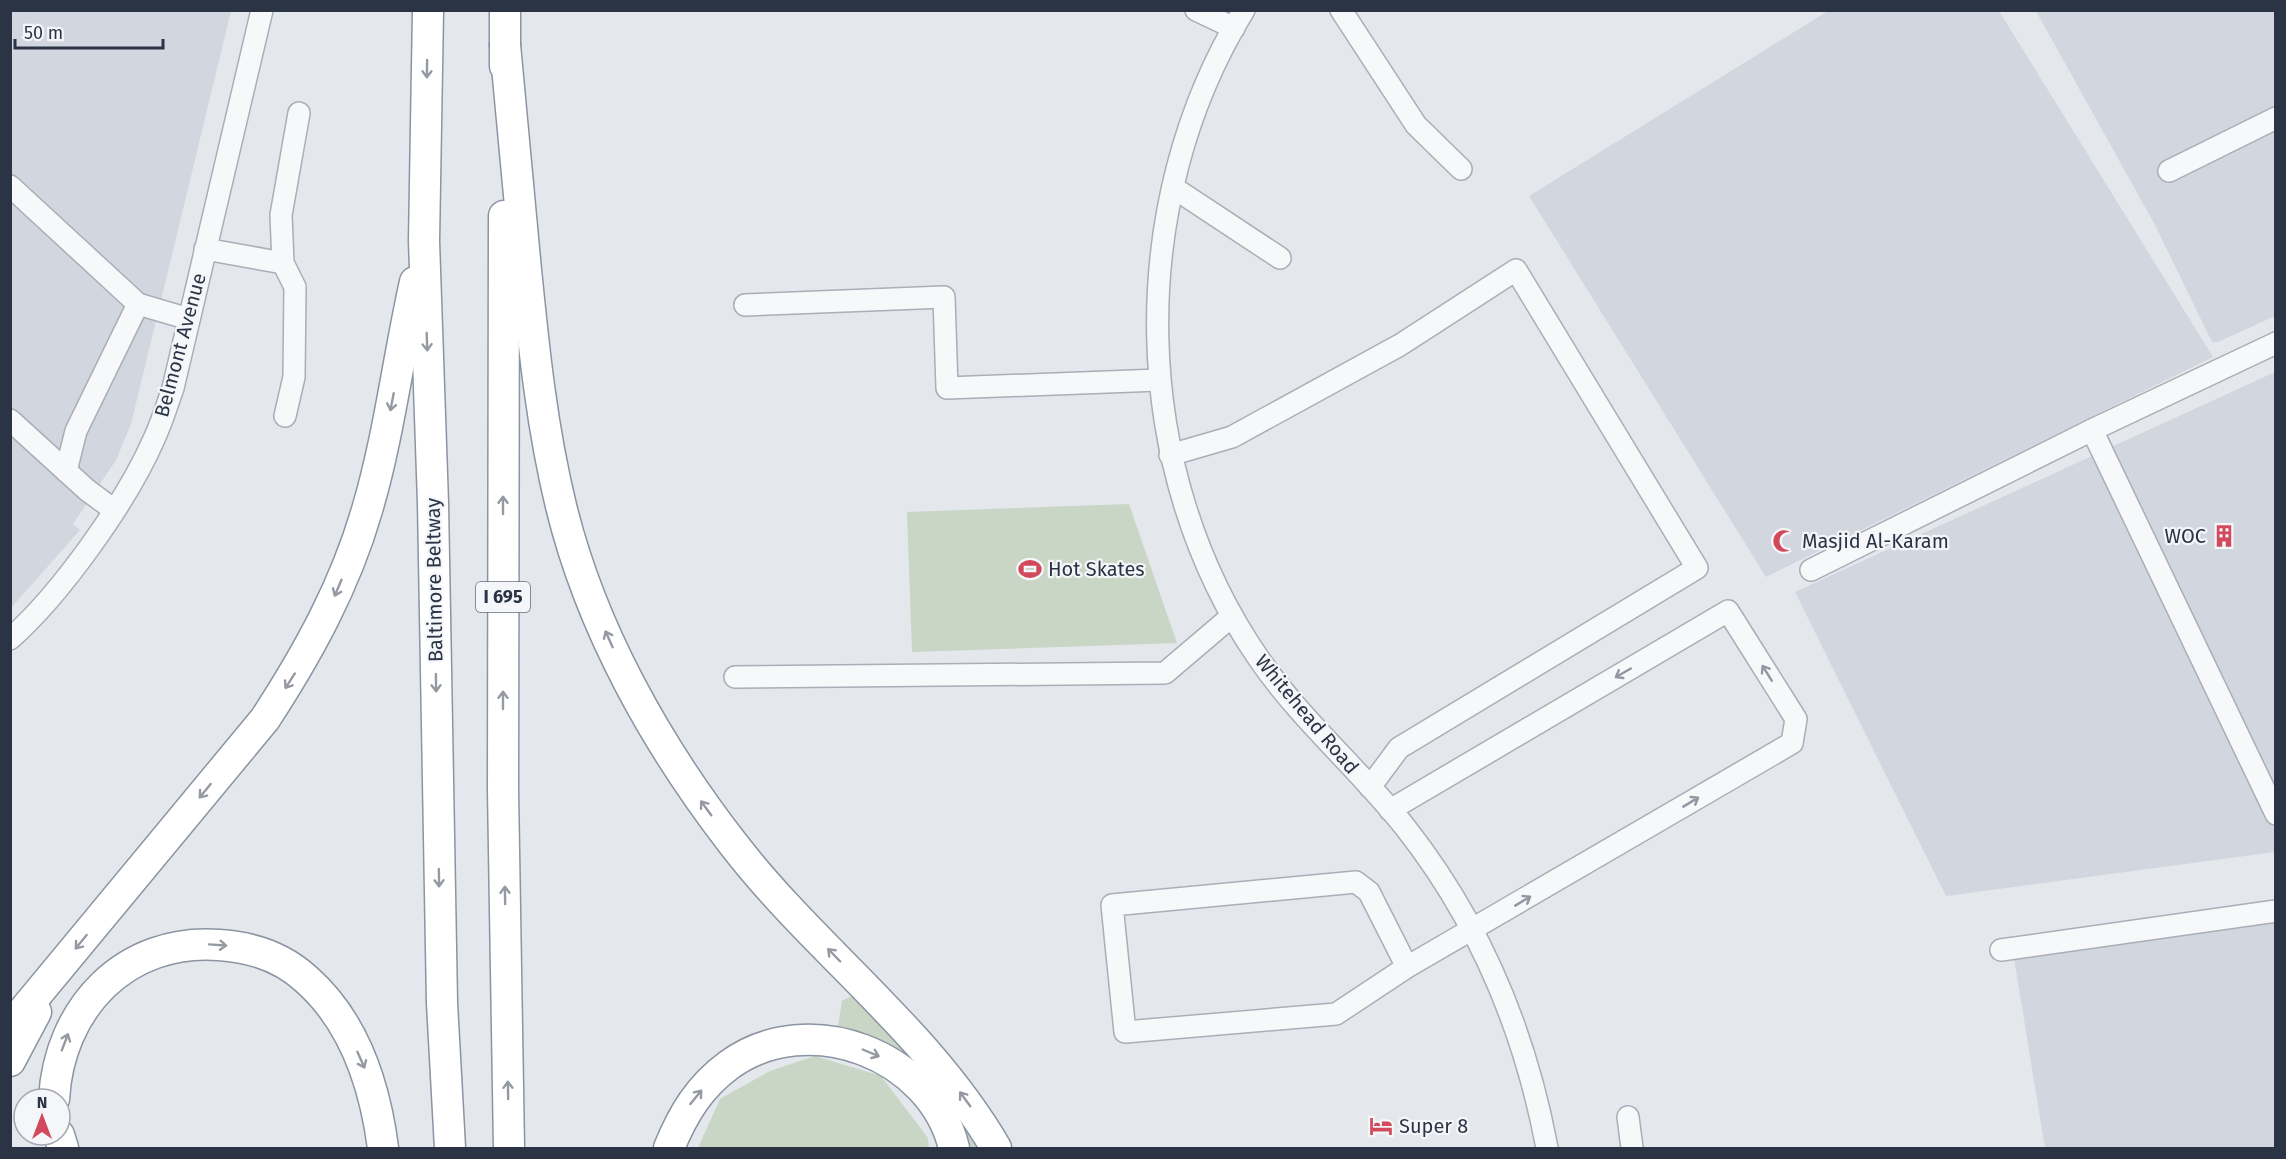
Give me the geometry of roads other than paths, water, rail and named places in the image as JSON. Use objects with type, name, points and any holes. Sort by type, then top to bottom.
[{"type":"highway","name":"Baltimore Beltway","points":[[428,10],[424,241],[433,503],[441,1003],[450,1149]]},
{"type":"highway","name":"I 695","points":[[505,10],[503,790],[509,1149]]},
{"type":"highway","points":[[505,45],[537,387],[561,508],[581,573],[611,644],[642,706],[686,780],[735,847],[787,906],[947,1075],[975,1112],[996,1149]]},
{"type":"highway","points":[[10,1027],[265,718],[296,672],[325,619],[357,539],[379,466],[401,343],[424,241]]},
{"type":"highway","points":[[55,1087],[55,1077],[68,1034],[91,997],[129,964],[179,946],[204,944],[235,946],[259,952],[286,964],[328,1001],[346,1029],[372,1088],[383,1149]]},
{"type":"highway","points":[[10,1061],[59,969]]},
{"type":"highway","points":[[669,1149],[686,1108],[706,1083],[731,1063],[784,1042],[811,1040],[866,1050],[893,1064],[919,1084],[939,1109],[954,1149]]},
{"type":"street","name":"Belmont Avenue","points":[[10,639],[59,587],[114,510],[154,439],[173,387],[262,10]]},
{"type":"street","points":[[1196,10],[1239,19]]},
{"type":"street","points":[[1341,10],[1416,125],[1461,169]]},
{"type":"street","name":"Whitehead Road","points":[[1239,19],[1199,108],[1174,188],[1160,271],[1159,380],[1170,455],[1194,533],[1232,616],[1260,660],[1297,708],[1390,810],[1430,861],[1473,931],[1513,1021],[1538,1105],[1547,1149]]},
{"type":"street","points":[[285,416],[294,377],[295,287],[283,263],[281,215],[299,113]]},
{"type":"street","points":[[2169,171],[2276,117]]},
{"type":"street","points":[[10,186],[138,304],[189,320]]},
{"type":"street","points":[[1174,188],[1280,258]]},
{"type":"street","points":[[205,249],[283,263]]},
{"type":"street","points":[[1170,455],[1232,437],[1400,345],[1516,270],[1690,558],[1696,568],[1399,748],[1370,787]]},
{"type":"street","points":[[745,304],[944,297],[947,387],[1159,380]]},
{"type":"street","points":[[66,471],[76,431],[138,304]]},
{"type":"street","points":[[1810,570],[2092,430],[2276,343]]},
{"type":"street","points":[[10,420],[66,471],[114,510]]},
{"type":"street","points":[[2092,430],[2276,814]]},
{"type":"street","points":[[1390,810],[1728,611],[1796,719],[1792,743],[1473,931],[1407,967],[1336,1014],[1125,1032],[1112,905],[1356,882],[1369,892],[1407,967]]},
{"type":"street","points":[[735,677],[1165,673],[1232,616]]},
{"type":"street","points":[[2001,950],[2276,911]]},
{"type":"street","points":[[1628,1117],[1632,1149]]},
{"type":"place","name":"WOC","points":[[2224,536]]},
{"type":"place","name":"Masjid Al-Karam","points":[[1784,541]]},
{"type":"place","name":"Hot Skates","points":[[1030,569]]},
{"type":"place","name":"Super 8","points":[[1381,1126]]}]
